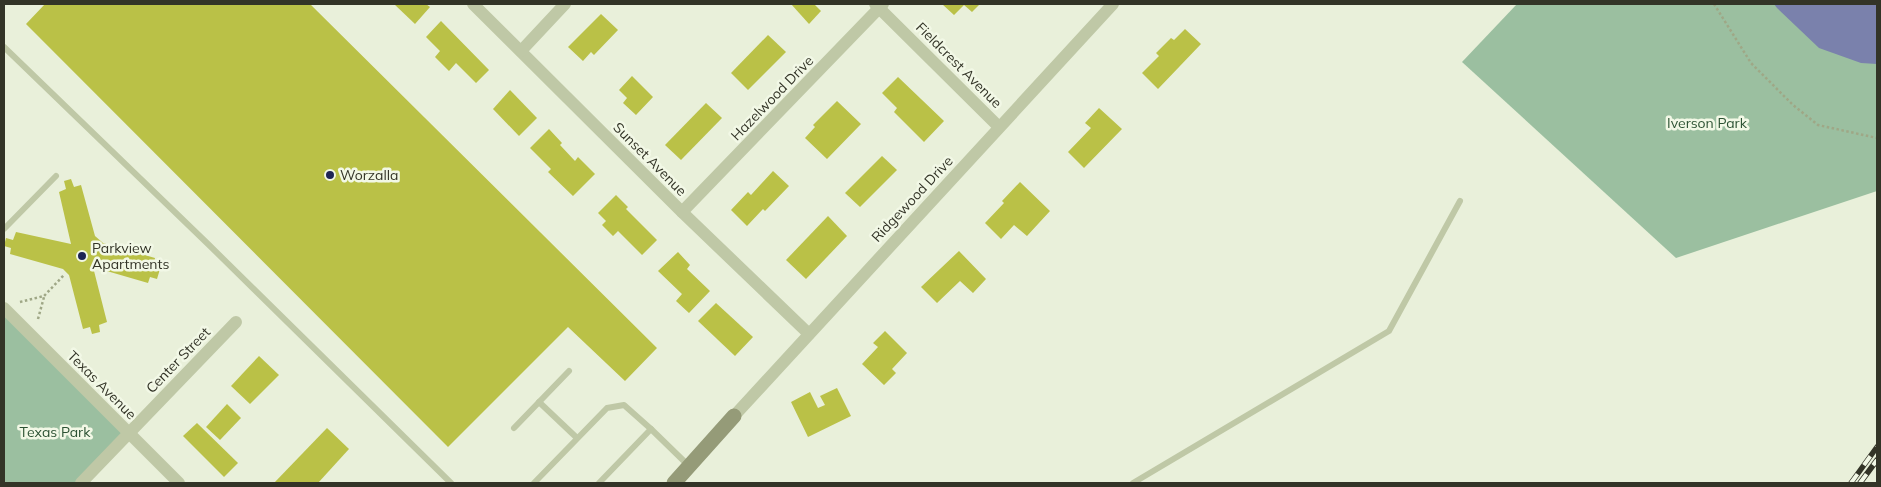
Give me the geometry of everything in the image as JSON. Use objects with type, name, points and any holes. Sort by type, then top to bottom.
[{"type":"street","name":"Sunset Avenue","points":[[473,4],[682,212],[809,334]]},
{"type":"street","points":[[521,51],[566,4]]},
{"type":"street","name":"Ridgewood Drive","points":[[734,416],[1113,4]]},
{"type":"street","name":"Fieldcrest Avenue","points":[[880,5],[999,127]]},
{"type":"street","name":"Hazelwood Drive","points":[[682,212],[880,5]]},
{"type":"street","name":"Texas Avenue","points":[[4,308],[179,483]]},
{"type":"street","name":"Center Street","points":[[80,483],[236,322]]},
{"type":"street","points":[[674,483],[734,416]]},
{"type":"lane","points":[[4,47],[451,483]]},
{"type":"lane","points":[[4,229],[56,176]]},
{"type":"lane","points":[[1133,483],[1389,331],[1460,201]]},
{"type":"lane","points":[[514,428],[569,371]]},
{"type":"lane","points":[[538,402],[577,438]]},
{"type":"lane","points":[[534,483],[607,408],[614,405],[624,405],[689,466]]},
{"type":"lane","points":[[599,483],[651,429]]},
{"type":"path","points":[[1714,4],[1751,63],[1793,105],[1818,126],[1877,138]]},
{"type":"path","points":[[38,319],[44,296],[64,275]]},
{"type":"path","points":[[20,302],[44,296]]},
{"type":"green space","name":"Iverson Park","points":[[1517,4],[1877,4],[1877,191],[1676,258],[1462,62]]},
{"type":"green space","name":"Texas Park","points":[[4,308],[129,433],[81,483],[4,483]]},
{"type":"water","points":[[1774,4],[1877,4],[1877,64],[1861,63],[1819,48]]},
{"type":"building","name":"Worzalla","points":[[45,4],[310,4],[657,348],[625,381],[568,327],[448,447],[26,24]]},
{"type":"building","points":[[394,4],[426,4],[430,7],[415,24]]},
{"type":"building","points":[[791,4],[814,4],[821,11],[809,24]]},
{"type":"building","points":[[942,4],[980,4],[972,12],[964,5],[954,15]]},
{"type":"building","points":[[601,14],[618,30],[594,55],[591,52],[583,61],[568,47]]},
{"type":"building","points":[[441,21],[489,70],[476,83],[456,63],[449,71],[435,57],[440,51],[426,37]]},
{"type":"building","points":[[1185,29],[1201,44],[1158,89],[1142,73],[1159,56],[1156,53],[1171,38],[1174,40]]},
{"type":"building","points":[[768,35],[786,52],[748,90],[731,73]]},
{"type":"building","points":[[632,76],[653,97],[636,115],[623,103],[627,98],[619,90]]},
{"type":"building","points":[[898,77],[944,121],[924,142],[894,112],[897,108],[882,93]]},
{"type":"building","points":[[510,90],[537,118],[519,136],[493,109]]},
{"type":"building","points":[[837,101],[861,124],[827,159],[805,138],[815,127],[813,125]]},
{"type":"building","points":[[706,103],[722,118],[681,160],[665,145]]},
{"type":"building","points":[[1099,108],[1122,129],[1084,168],[1068,152],[1091,128],[1085,123]]},
{"type":"building","points":[[549,129],[562,143],[560,145],[575,161],[578,157],[595,174],[573,196],[548,172],[551,169],[530,148]]},
{"type":"building","points":[[882,156],[897,170],[860,207],[845,193]]},
{"type":"building","points":[[773,171],[789,186],[765,211],[763,209],[747,226],[731,210],[748,192],[751,195]]},
{"type":"building","name":"Parkview Apartments","points":[[71,179],[74,187],[81,185],[95,236],[103,243],[155,258],[153,268],[160,269],[157,279],[150,277],[148,283],[93,267],[107,322],[99,325],[100,332],[92,334],[90,327],[83,329],[69,275],[63,269],[10,254],[11,248],[4,246],[6,238],[13,240],[16,232],[71,244],[59,192],[66,189],[64,181]]},
{"type":"building","points":[[1020,182],[1050,211],[1027,236],[1014,225],[1001,239],[985,223]]},
{"type":"building","points":[[616,195],[628,207],[626,209],[657,240],[642,255],[618,231],[613,236],[602,225],[606,221],[598,213]]},
{"type":"building","points":[[828,216],[847,236],[806,279],[786,260]]},
{"type":"building","points":[[959,251],[986,279],[973,293],[960,281],[937,303],[921,287]]},
{"type":"building","points":[[678,252],[690,265],[687,269],[710,291],[689,313],[676,301],[682,294],[658,271]]},
{"type":"building","points":[[716,303],[753,337],[735,356],[698,321]]},
{"type":"building","points":[[885,331],[907,353],[892,369],[896,373],[884,385],[862,364],[878,347],[873,343]]},
{"type":"building","points":[[259,356],[279,375],[250,404],[231,386]]},
{"type":"building","points":[[837,388],[851,416],[808,437],[791,402],[810,392],[818,408],[825,405],[820,396]]},
{"type":"building","points":[[227,404],[241,418],[220,440],[206,427]]},
{"type":"building","points":[[197,423],[238,463],[224,477],[183,436]]},
{"type":"building","points":[[327,428],[349,449],[318,483],[274,483]]},
{"type":"railway","points":[[1851,483],[1877,447]]},
{"type":"railway","points":[[1860,483],[1877,460]]},
{"type":"place","name":"Worzalla","points":[[330,175]]},
{"type":"place","name":"Parkview Apartments","points":[[82,256]]}]
